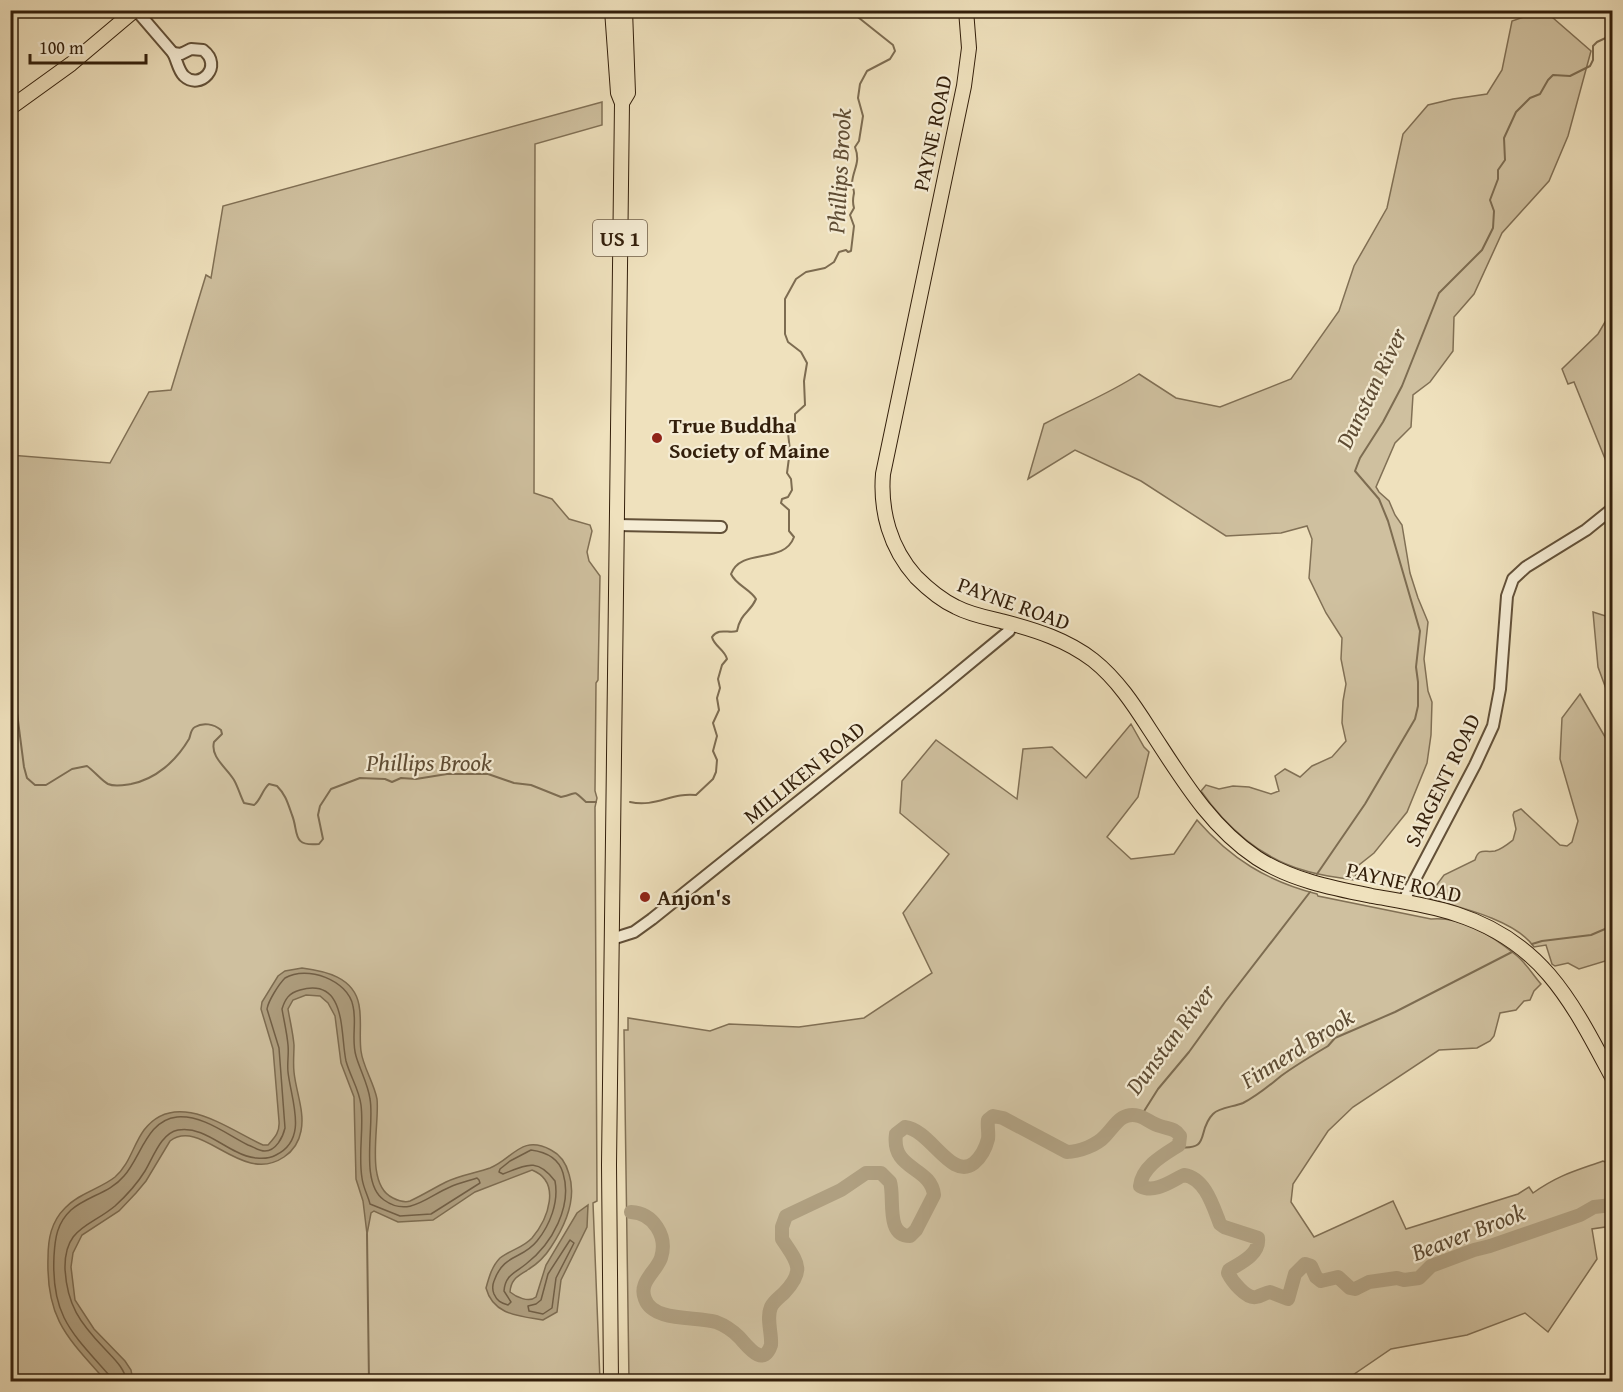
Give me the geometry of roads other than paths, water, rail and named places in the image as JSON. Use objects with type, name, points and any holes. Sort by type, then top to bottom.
[{"type":"main road","points":[[10,108],[78,58],[135,10]]},
{"type":"main road","name":"US 1","points":[[611,1382],[609,1165],[622,103],[618,93],[612,10]]},
{"type":"main road","name":"US 1","points":[[622,103],[628,93],[625,10]]},
{"type":"main road","name":"PAYNE ROAD","points":[[966,10],[969,33],[968,67],[882,481],[887,525],[897,548],[912,571],[926,586],[960,609],[1043,633],[1072,646],[1093,660],[1108,674],[1136,708],[1203,809],[1228,835],[1257,858],[1283,872],[1309,881],[1448,911],[1477,921],[1503,935],[1533,957],[1550,974],[1571,1002],[1612,1077]]},
{"type":"street","points":[[135,10],[173,54]]},
{"type":"street","name":"SARGENT ROAD","points":[[1403,902],[1476,765],[1493,726],[1500,689],[1507,596],[1513,579],[1526,567],[1586,530],[1612,508]]},
{"type":"street","points":[[617,525],[721,527]]},
{"type":"street","name":"MILLIKEN ROAD","points":[[612,939],[634,932],[652,919],[940,688],[1009,631],[1012,624]]},
{"type":"water","points":[[302,968],[337,977],[345,982],[356,995],[360,1011],[362,1057],[377,1099],[376,1168],[384,1191],[393,1198],[410,1201],[451,1180],[490,1168],[525,1146],[541,1146],[555,1152],[563,1160],[569,1174],[572,1193],[565,1221],[547,1253],[535,1265],[516,1278],[510,1292],[526,1299],[536,1297],[546,1265],[577,1213],[588,1205],[587,1227],[561,1280],[557,1312],[543,1320],[508,1313],[494,1304],[486,1288],[497,1261],[532,1238],[547,1211],[549,1192],[547,1183],[532,1170],[475,1192],[433,1220],[398,1222],[374,1211],[371,1213],[367,1234],[363,1201],[356,1179],[354,1097],[341,1063],[335,1016],[328,1003],[320,996],[306,995],[293,1000],[288,1009],[294,1045],[294,1072],[302,1117],[300,1135],[290,1152],[268,1164],[253,1163],[237,1158],[195,1137],[182,1136],[170,1141],[146,1181],[119,1211],[82,1235],[73,1253],[71,1267],[75,1300],[94,1329],[125,1361],[131,1370],[133,1381],[106,1381],[70,1340],[55,1313],[48,1279],[49,1244],[53,1225],[60,1213],[71,1203],[115,1177],[124,1166],[144,1130],[157,1118],[171,1112],[186,1112],[202,1116],[263,1145],[268,1145],[278,1131],[279,1121],[273,1049],[261,1009],[262,1002],[278,976],[285,971]]},
{"type":"waterway","name":"Phillips Brook","points":[[630,802],[647,803],[696,795],[713,779],[717,760],[713,751],[717,736],[713,723],[719,710],[718,679],[722,665],[727,659],[712,637],[721,631],[737,631],[743,616],[756,599],[731,574],[736,566],[744,561],[781,551],[789,546],[794,537],[789,531],[789,510],[781,503],[782,499],[788,497],[792,490],[791,479],[787,473],[790,450],[788,433],[795,421],[795,414],[805,405],[804,381],[807,363],[801,352],[788,342],[785,334],[785,299],[796,279],[806,272],[825,268],[834,262],[839,252],[851,251],[854,226],[850,215],[854,208],[852,183],[857,162],[855,147],[859,141],[863,116],[858,98],[860,84],[867,71],[890,59],[895,51],[893,45],[849,10]]},
{"type":"waterway","name":"Dunstan River","points":[[1317,874],[1365,804],[1415,719],[1418,706],[1416,667],[1420,631],[1388,521],[1379,499],[1355,471],[1360,458],[1402,386],[1439,293],[1482,250],[1493,228],[1494,211],[1490,200],[1498,179],[1498,170],[1505,160],[1504,138],[1516,112],[1530,98],[1540,94],[1553,75],[1570,76],[1590,66],[1593,60],[1593,46],[1612,35]]},
{"type":"waterway","name":"Phillips Brook","points":[[10,707],[17,713],[27,778],[35,785],[46,785],[72,769],[87,766],[103,781],[111,785],[140,782],[172,762],[195,727],[205,724],[215,726],[221,730],[222,734],[214,742],[214,753],[234,780],[244,803],[254,805],[269,784],[277,786],[288,803],[300,841],[310,844],[319,844],[323,839],[318,815],[320,806],[331,789],[360,778],[385,779],[392,782],[401,778],[416,779],[447,774],[488,774],[514,783],[531,785],[561,797],[575,793],[586,802],[596,802]]},
{"type":"waterway","name":"Dunstan River","points":[[1141,1116],[1158,1089],[1189,1052],[1310,892]]},
{"type":"waterway","name":"Finnerd Brook","points":[[1532,944],[1591,935],[1612,926]]},
{"type":"waterway","name":"Finnerd Brook","points":[[1178,1147],[1195,1146],[1200,1143],[1208,1120],[1213,1114],[1223,1108],[1243,1103],[1263,1091],[1287,1072],[1328,1046],[1335,1038],[1395,1012],[1512,952]]},
{"type":"waterway","name":"Dunstan River","points":[[631,1212],[639,1213],[652,1221],[657,1227],[662,1242],[661,1258],[644,1287],[643,1293],[650,1306],[666,1315],[719,1323],[734,1332],[755,1353],[764,1355],[771,1345],[769,1316],[771,1307],[791,1285],[797,1271],[795,1259],[782,1239],[782,1227],[786,1216],[841,1190],[866,1173],[881,1173],[890,1182],[894,1223],[897,1230],[910,1236],[916,1230],[934,1195],[926,1178],[899,1155],[896,1134],[905,1127],[924,1136],[949,1160],[965,1167],[974,1163],[983,1152],[988,1139],[988,1120],[993,1116],[1003,1118],[1067,1152],[1093,1145],[1123,1117],[1139,1116],[1174,1130],[1180,1136],[1179,1145],[1145,1172],[1140,1186],[1157,1188],[1184,1175],[1191,1177],[1203,1187],[1220,1224],[1258,1238],[1258,1244],[1253,1253],[1228,1273],[1240,1289],[1252,1297],[1270,1292],[1288,1299],[1295,1274],[1305,1264],[1311,1266],[1316,1277],[1321,1281],[1338,1277],[1350,1288],[1355,1289],[1369,1282],[1419,1278],[1431,1266],[1580,1215],[1594,1207],[1612,1205]]},
{"type":"waterway","points":[[367,1234],[369,1382]]},
{"type":"place","name":"True Buddha Society of Maine","points":[[657,438]]},
{"type":"place","name":"Anjon's","points":[[645,897]]},
{"type":"water label","name":"Beaver Brook","points":[[1468,1232]]}]
